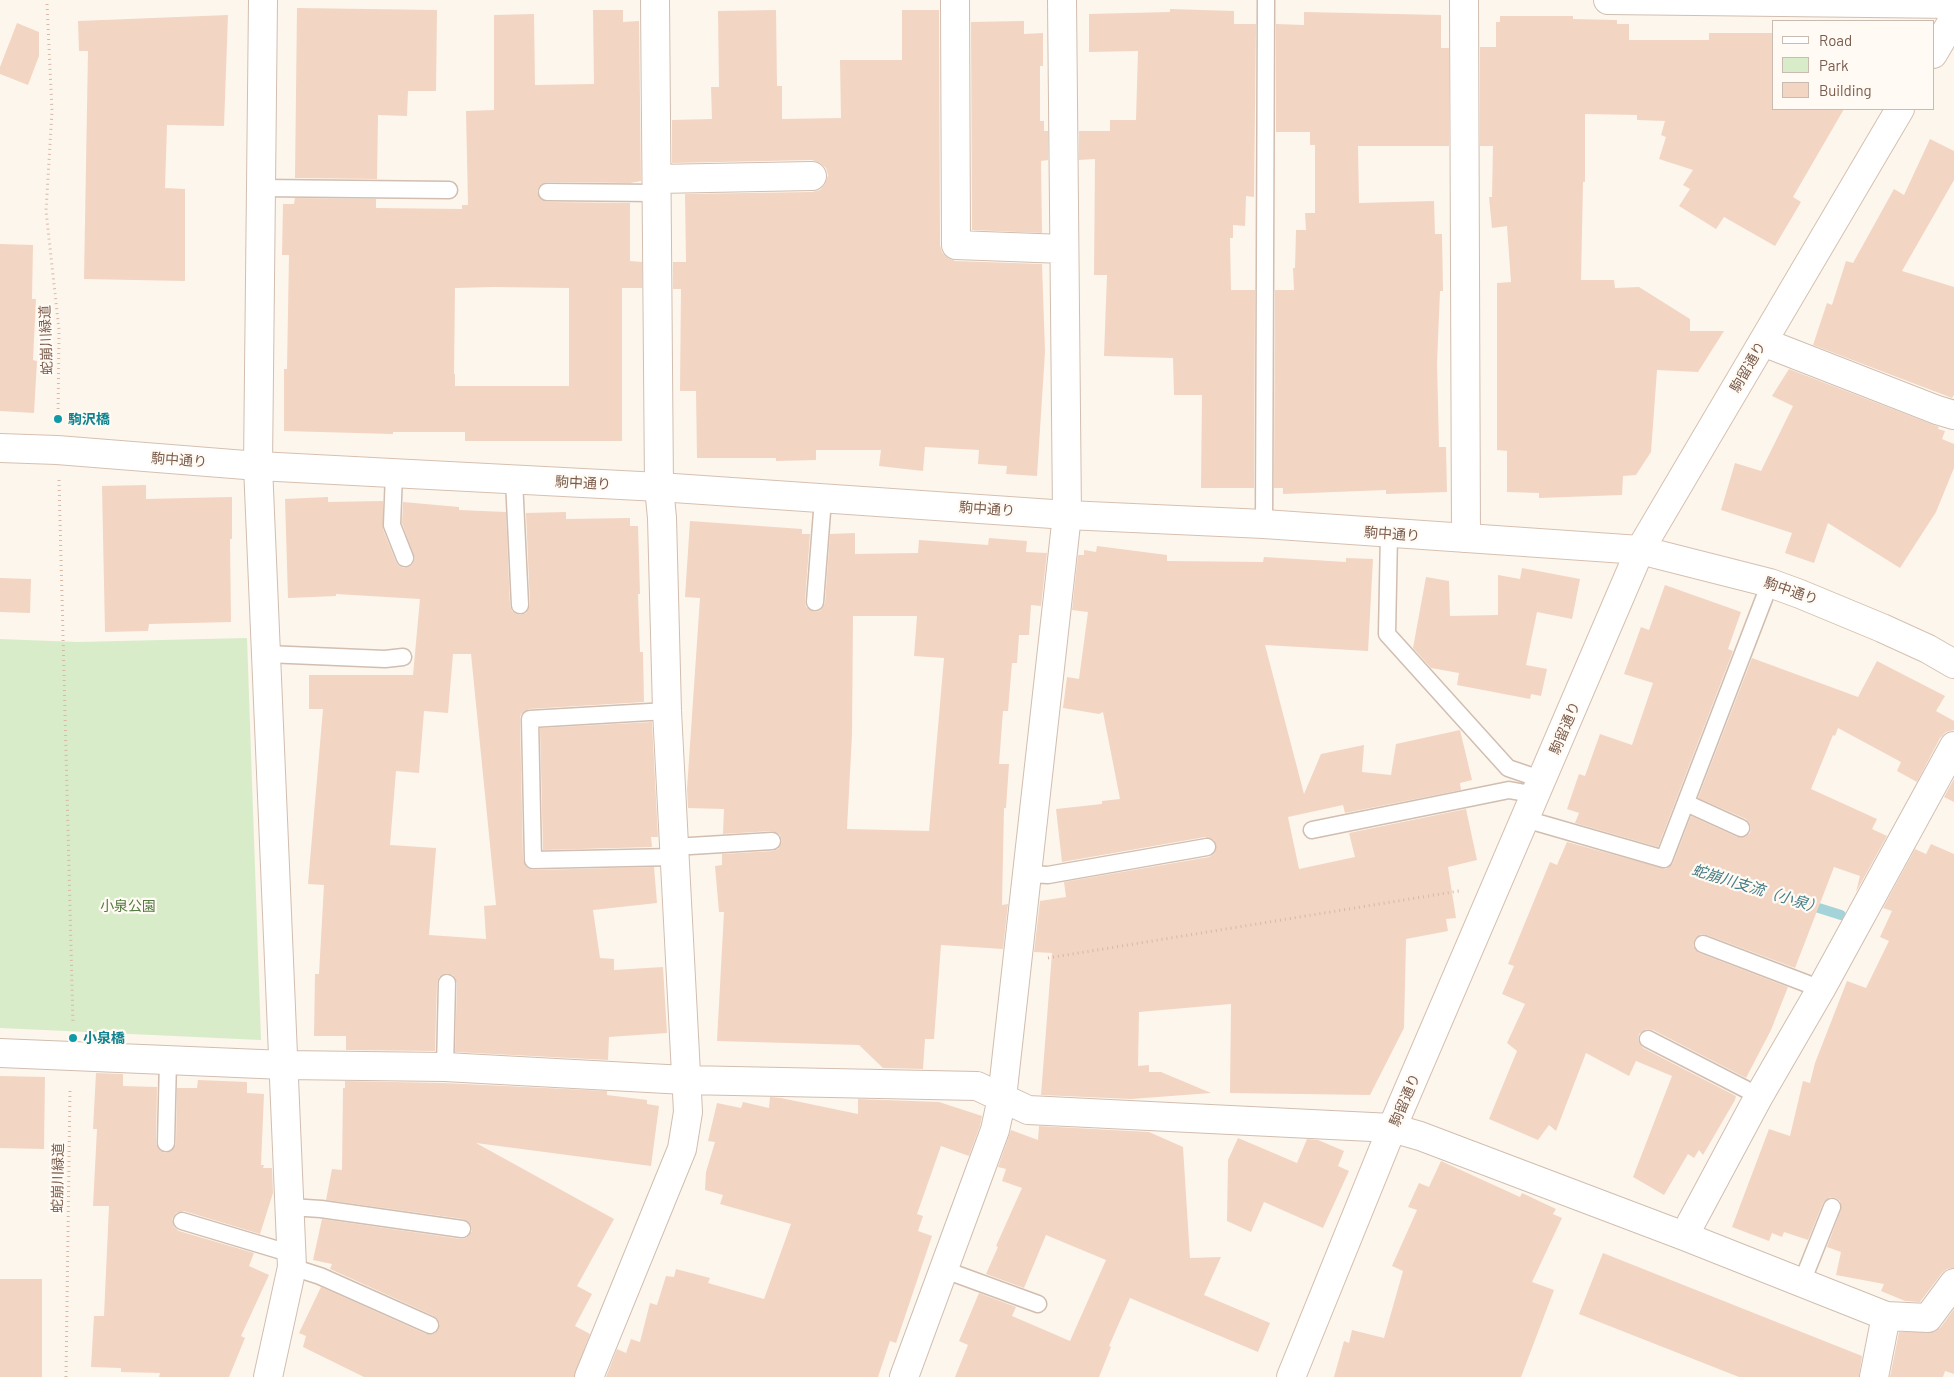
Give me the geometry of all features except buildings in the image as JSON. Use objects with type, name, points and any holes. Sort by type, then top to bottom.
[{"type":"street","points":[[263,0],[258,466],[292,1261],[268,1377]]},
{"type":"street","points":[[589,1377],[682,1149],[688,1112],[667,711],[662,518],[659,488],[655,0]]},
{"type":"street","points":[[955,0],[956,245],[1064,248]]},
{"type":"street","points":[[904,1377],[995,1130],[1002,1098],[1066,515],[1062,0]]},
{"type":"street","points":[[1464,0],[1466,538]]},
{"type":"street","points":[[1608,0],[1954,4]]},
{"type":"street","points":[[1934,52],[1954,18]]},
{"type":"street","name":"駒留通り","points":[[1291,1377],[1392,1128],[1640,550],[1899,110]]},
{"type":"street","points":[[657,186],[812,176]]},
{"type":"street","points":[[1763,342],[1954,415]]},
{"type":"street","name":"駒中通り","points":[[0,448],[57,450],[258,466],[659,488],[1066,515],[1264,524],[1640,550],[1770,583],[1882,628],[1954,664]]},
{"type":"street","points":[[1684,1236],[1759,1096],[1822,989],[1954,746]]},
{"type":"street","points":[[0,1053],[284,1064],[445,1067],[685,1080],[977,1086],[1028,1110],[1392,1128],[1420,1136],[1684,1236],[1886,1316],[1928,1318],[1954,1284]]},
{"type":"street","points":[[1874,1377],[1886,1316]]},
{"type":"lane","points":[[1264,524],[1266,0]]},
{"type":"lane","points":[[547,192],[657,186]]},
{"type":"lane","points":[[261,188],[449,190]]},
{"type":"lane","points":[[394,473],[392,525],[406,558]]},
{"type":"lane","points":[[514,480],[520,605]]},
{"type":"lane","points":[[815,602],[823,499]]},
{"type":"lane","points":[[1389,534],[1387,634],[1535,798]]},
{"type":"lane","points":[[1312,830],[1509,790],[1535,798],[1664,859],[1770,583]]},
{"type":"lane","points":[[266,654],[385,659],[403,657]]},
{"type":"lane","points":[[667,711],[530,719],[533,860],[674,852],[772,841]]},
{"type":"lane","points":[[1686,803],[1741,828]]},
{"type":"lane","points":[[1027,874],[1048,875],[1207,847]]},
{"type":"lane","points":[[1703,944],[1822,989]]},
{"type":"lane","points":[[445,1067],[447,983]]},
{"type":"lane","points":[[1648,1039],[1759,1096]]},
{"type":"lane","points":[[166,1143],[168,1060]]},
{"type":"lane","points":[[290,1207],[321,1209],[462,1229]]},
{"type":"lane","points":[[1802,1282],[1832,1207]]},
{"type":"lane","points":[[182,1221],[292,1261],[320,1276],[430,1325]]},
{"type":"lane","points":[[945,1270],[1038,1304]]},
{"type":"path","name":"蛇崩川緑道","points":[[47,4],[52,112],[46,211],[59,330],[57,450],[73,1038],[71,1056],[66,1377]]},
{"type":"path","points":[[1016,963],[1497,885]]},
{"type":"green space","name":"小泉公園","points":[[247,638],[261,1040],[0,1028],[0,639],[77,642]]},
{"type":"waterway","name":"蛇崩川支流（小泉）","points":[[1806,904],[1841,915]]},
{"type":"place","name":"駒沢橋","points":[[58,419]]},
{"type":"place","name":"小泉橋","points":[[73,1038]]}]
